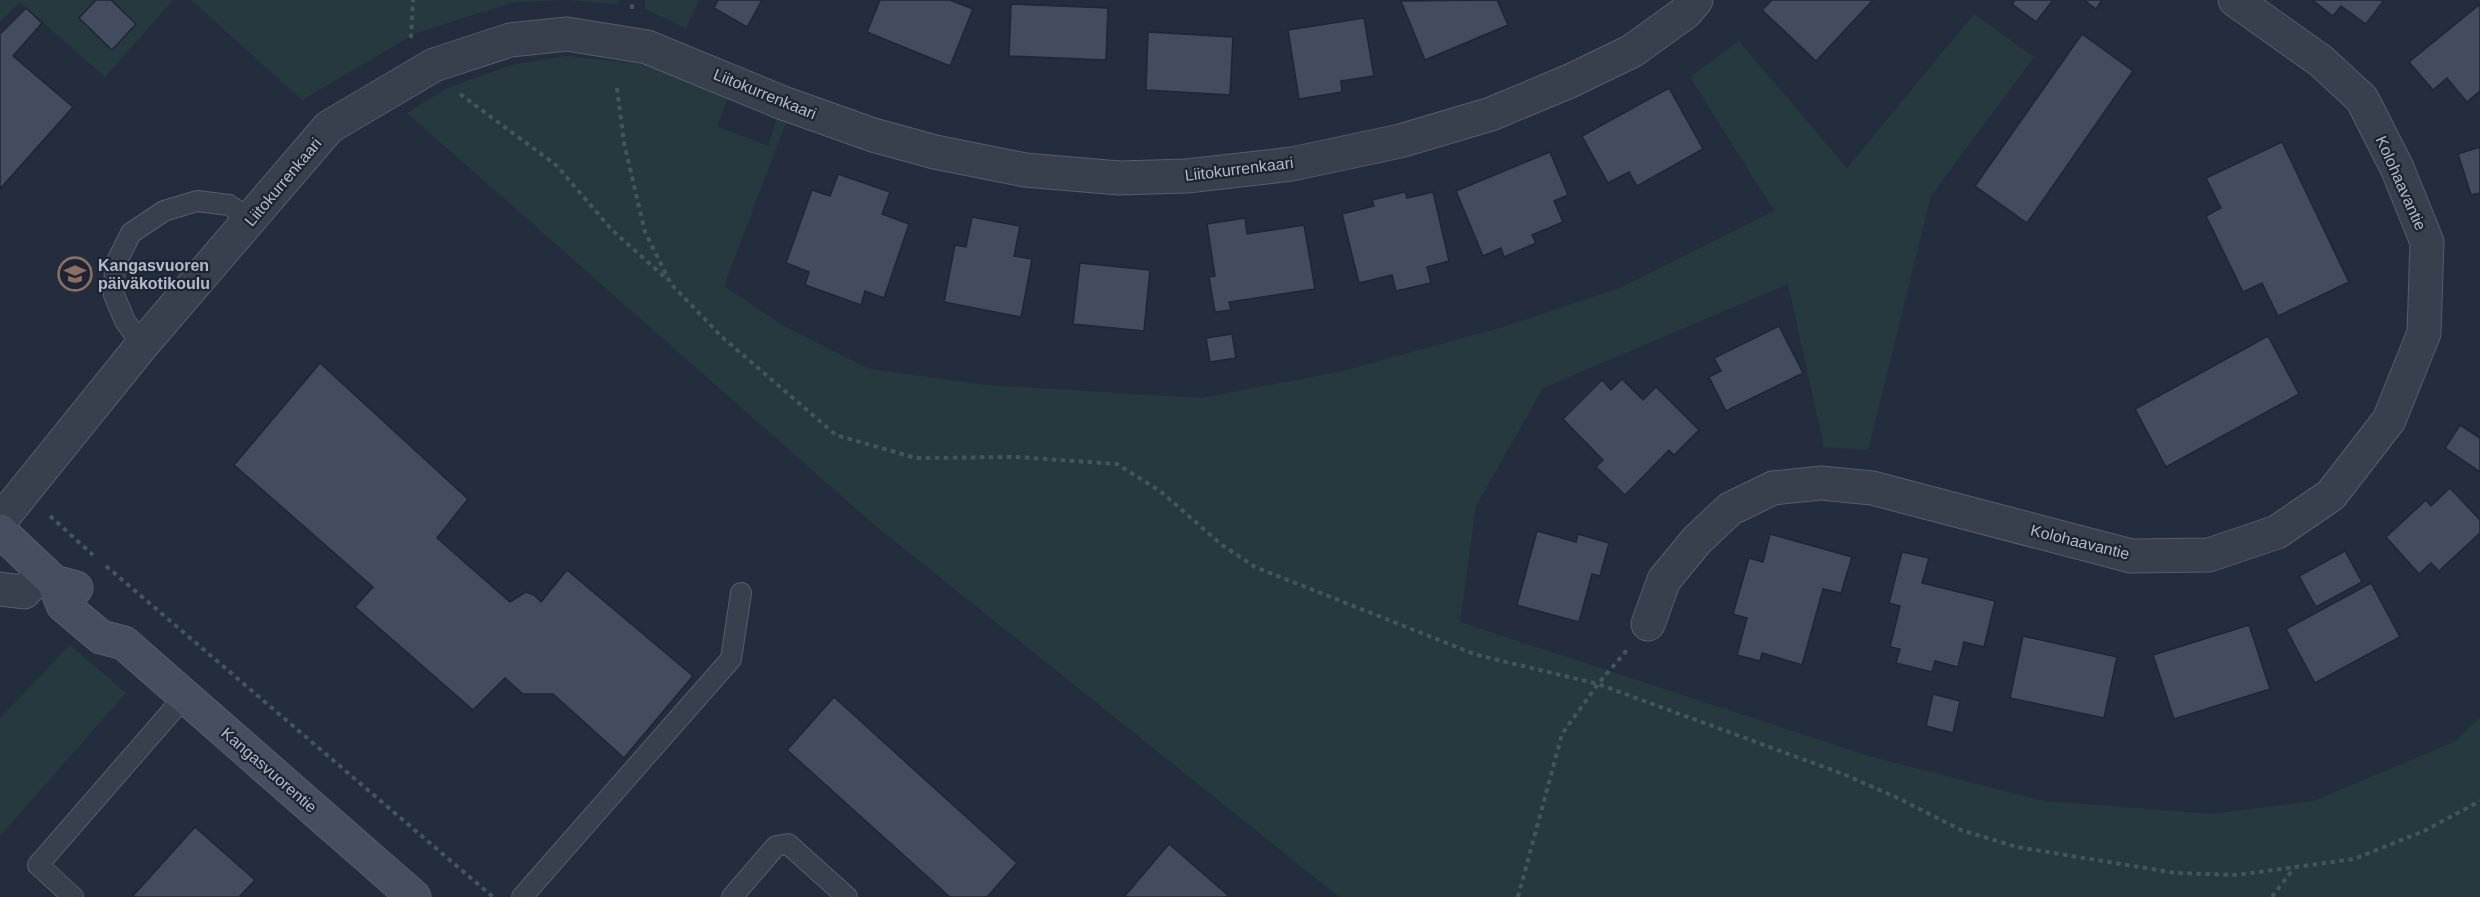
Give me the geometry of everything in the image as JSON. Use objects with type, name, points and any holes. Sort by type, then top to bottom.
[{"type":"main road","name":"Kangasvuorentie","points":[[0,531],[48,577],[78,588],[115,621],[124,644],[414,897]]},
{"type":"street","name":"Liitokurrenkaari","points":[[0,521],[142,345],[329,127],[427,68],[510,40],[567,34],[646,46],[783,103],[873,135],[935,152],[1025,170],[1119,178],[1187,176],[1292,164],[1400,141],[1491,114],[1570,81],[1632,51],[1686,12],[1696,0]]},
{"type":"street","name":"Kolohaavantie","points":[[1648,624],[1664,580],[1697,540],[1730,509],[1773,488],[1821,483],[1872,488],[2131,556],[2209,555],[2277,532],[2331,495],[2389,420],[2424,333],[2427,243],[2397,168],[2362,99],[2321,61],[2235,0]]},
{"type":"street","points":[[0,590],[24,592],[48,577]]},
{"type":"lane","points":[[142,345],[125,321],[114,295],[116,265],[130,234],[164,211],[197,201],[229,205],[251,220]]},
{"type":"lane","points":[[522,897],[731,659],[741,593]]},
{"type":"lane","points":[[73,897],[39,865],[184,696]]},
{"type":"lane","points":[[732,897],[776,846],[788,844],[847,897]]},
{"type":"path","points":[[413,0],[411,55],[556,165],[612,230],[671,284],[722,337],[836,435],[916,459],[1017,457],[1117,464],[1160,491],[1221,545],[1255,567],[1477,655],[1598,684],[1843,774],[1900,799],[1961,830],[2017,847],[2176,873],[2237,875],[2354,859],[2424,831],[2480,801]]},
{"type":"path","points":[[617,88],[624,143],[645,232],[671,284]]},
{"type":"path","points":[[24,493],[118,577],[493,897]]},
{"type":"path","points":[[1518,897],[1562,734],[1598,684],[1648,624]]},
{"type":"path","points":[[2272,897],[2294,867]]},
{"type":"green space","points":[[0,0],[173,0],[105,77],[20,2],[0,22]]},
{"type":"green space","points":[[191,0],[568,0],[515,2],[416,33],[302,100]]},
{"type":"green space","points":[[568,0],[618,0],[619,4]]},
{"type":"green space","points":[[645,0],[699,0],[686,28],[645,9]]},
{"type":"green space","points":[[1974,14],[2034,57],[1931,196],[1868,450],[1824,447],[1788,284],[1543,388],[1476,506],[1460,622],[1872,757],[2044,801],[2212,814],[2313,801],[2454,742],[2480,717],[2480,897],[1339,897],[872,523],[407,113],[445,89],[511,65],[567,56],[641,64],[729,96],[717,126],[768,146],[777,118],[787,120],[724,286],[782,325],[869,369],[987,385],[1201,398],[1343,371],[1513,324],[1622,287],[1774,211],[1690,77],[1739,41],[1847,168]]},
{"type":"green space","points":[[70,645],[126,693],[0,836],[0,718]]},
{"type":"building","points":[[96,0],[111,0],[136,24],[112,50],[79,18]]},
{"type":"building","points":[[718,0],[762,0],[747,27],[714,8]]},
{"type":"building","points":[[880,0],[950,0],[973,9],[950,66],[867,32]]},
{"type":"building","points":[[1497,0],[1508,25],[1425,60],[1401,1]]},
{"type":"building","points":[[1772,0],[1872,1],[1816,61],[1762,10]]},
{"type":"building","points":[[2015,0],[2053,0],[2036,22],[2012,4]]},
{"type":"building","points":[[2084,0],[2102,0],[2096,9]]},
{"type":"building","points":[[2312,0],[2384,0],[2366,24],[2341,6],[2333,16]]},
{"type":"building","points":[[1011,4],[1108,8],[1106,60],[1009,56]]},
{"type":"building","points":[[2480,4],[2480,91],[2467,102],[2447,78],[2433,90],[2409,62]]},
{"type":"building","points":[[26,8],[42,23],[13,56],[73,107],[0,189],[0,34]]},
{"type":"building","points":[[1364,18],[1374,76],[1341,81],[1342,92],[1299,99],[1288,30]]},
{"type":"building","points":[[1148,32],[1233,37],[1230,95],[1146,90]]},
{"type":"building","points":[[2082,34],[2133,71],[2027,223],[1975,186]]},
{"type":"building","points":[[1669,88],[1703,149],[1637,186],[1629,172],[1608,183],[1582,136]]},
{"type":"building","points":[[2282,142],[2349,282],[2278,316],[2262,283],[2243,292],[2206,216],[2221,208],[2206,178]]},
{"type":"building","points":[[2480,147],[2480,193],[2471,195],[2458,154]]},
{"type":"building","points":[[1550,152],[1568,195],[1554,201],[1563,222],[1532,235],[1536,243],[1504,257],[1501,248],[1483,256],[1456,191]]},
{"type":"building","points":[[838,174],[890,192],[882,214],[909,224],[884,298],[865,291],[861,305],[805,285],[809,272],[786,263],[812,190],[830,196]]},
{"type":"building","points":[[1405,192],[1407,198],[1433,192],[1449,261],[1427,267],[1431,283],[1396,291],[1392,275],[1359,283],[1342,214],[1374,206],[1372,200]]},
{"type":"building","points":[[972,217],[1020,226],[1014,256],[1032,259],[1021,317],[944,302],[955,245],[966,247]]},
{"type":"building","points":[[1245,218],[1247,234],[1304,225],[1315,289],[1229,302],[1231,310],[1215,312],[1209,277],[1215,276],[1207,224]]},
{"type":"building","points":[[1080,263],[1150,270],[1144,331],[1073,324]]},
{"type":"building","points":[[1779,326],[1803,373],[1726,411],[1709,377],[1721,371],[1714,358]]},
{"type":"building","points":[[1232,334],[1236,358],[1210,362],[1206,338]]},
{"type":"building","points":[[2268,336],[2299,394],[2166,467],[2135,409]]},
{"type":"building","points":[[320,363],[468,499],[437,538],[510,602],[526,592],[534,595],[541,602],[567,570],[693,676],[624,758],[553,694],[523,694],[505,678],[473,710],[355,607],[373,587],[234,465]]},
{"type":"building","points":[[1622,379],[1643,400],[1656,387],[1699,430],[1674,455],[1669,450],[1625,495],[1596,467],[1603,460],[1563,419],[1602,380],[1611,390]]},
{"type":"building","points":[[2460,425],[2480,438],[2480,472],[2445,448]]},
{"type":"building","points":[[2450,488],[2480,520],[2480,533],[2439,571],[2431,563],[2419,574],[2386,537],[2426,500],[2431,506]]},
{"type":"building","points":[[1537,531],[1576,542],[1578,534],[1609,543],[1600,576],[1592,574],[1579,622],[1517,605]]},
{"type":"building","points":[[1770,534],[1852,557],[1841,593],[1823,589],[1802,665],[1762,653],[1760,661],[1737,655],[1747,618],[1733,614],[1749,558],[1763,562]]},
{"type":"building","points":[[2345,551],[2362,582],[2316,607],[2299,576]]},
{"type":"building","points":[[1902,552],[1929,558],[1922,583],[1995,601],[1984,647],[1964,642],[1958,667],[1935,661],[1932,672],[1896,663],[1900,649],[1890,647],[1900,606],[1889,603]]},
{"type":"building","points":[[2371,583],[2400,637],[2315,683],[2286,629]]},
{"type":"building","points":[[2249,625],[2270,689],[2174,719],[2153,655]]},
{"type":"building","points":[[2023,636],[2117,657],[2104,718],[2010,698]]},
{"type":"building","points":[[1933,694],[1960,701],[1953,733],[1926,726]]},
{"type":"building","points":[[834,697],[1017,863],[987,897],[950,897],[787,750]]},
{"type":"building","points":[[195,827],[255,880],[239,897],[132,897]]},
{"type":"building","points":[[1169,844],[1230,897],[1124,897]]},
{"type":"place","name":"Kangasvuoren päiväkotikoulu","points":[[75,274]]}]
